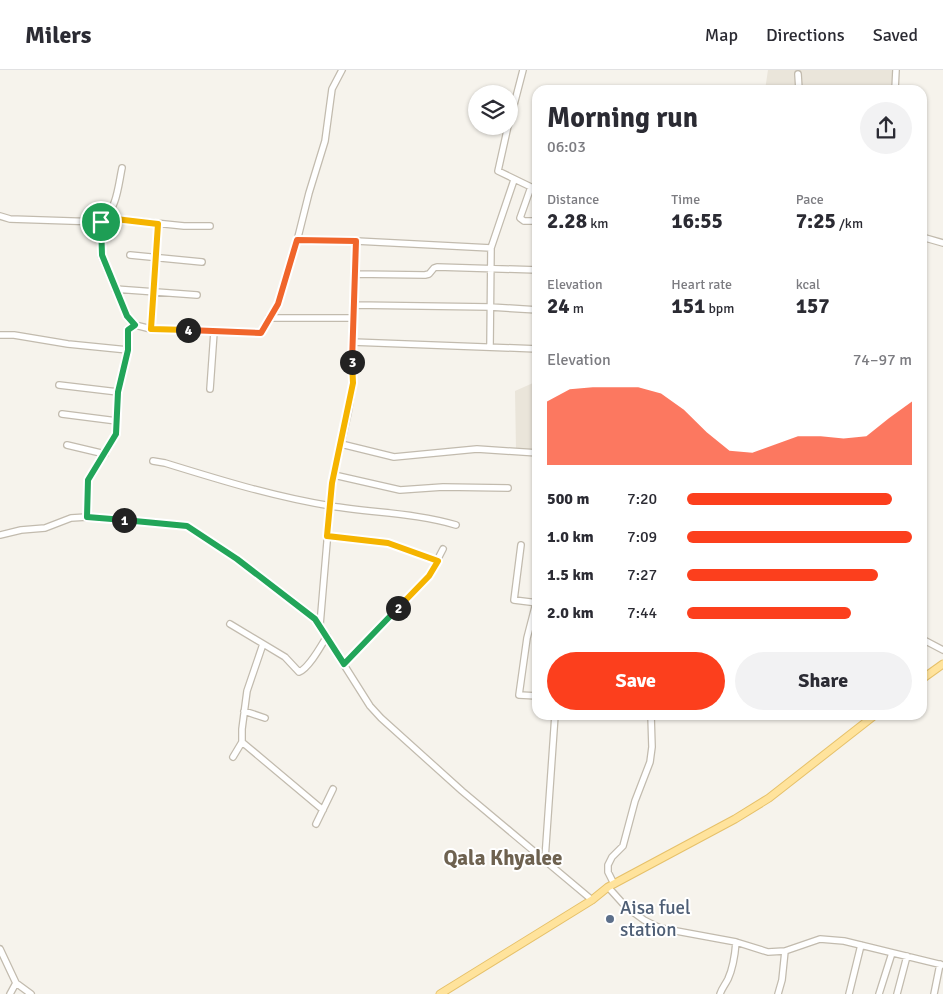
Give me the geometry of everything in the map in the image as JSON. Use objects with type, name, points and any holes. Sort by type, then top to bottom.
[{"type":"main road","points":[[927,675],[943,664]]},
{"type":"main road","points":[[440,994],[592,900],[611,886],[736,819],[768,798],[869,720]]},
{"type":"street","points":[[101,222],[102,255],[127,316],[135,325],[151,329],[261,333],[278,304],[325,141],[332,89],[342,70]]},
{"type":"street","points":[[518,88],[523,70]]},
{"type":"street","points":[[895,85],[896,70]]},
{"type":"street","points":[[798,74],[799,85]]},
{"type":"street","points":[[506,135],[497,169],[498,172],[530,187],[521,220],[532,221]]},
{"type":"street","points":[[0,216],[10,219],[101,222],[107,218],[115,204],[122,168]]},
{"type":"street","points":[[490,347],[491,248],[514,180]]},
{"type":"street","points":[[107,218],[158,224],[210,226]]},
{"type":"street","points":[[151,329],[158,224]]},
{"type":"street","points":[[927,238],[943,243]]},
{"type":"street","points":[[297,240],[491,248]]},
{"type":"street","points":[[320,625],[334,476],[353,383],[352,342],[356,241]]},
{"type":"street","points":[[130,255],[202,262]]},
{"type":"street","points":[[354,274],[425,275],[431,274],[432,270],[437,267],[532,270]]},
{"type":"street","points":[[115,289],[197,295]]},
{"type":"street","points":[[353,305],[490,307],[532,310]]},
{"type":"street","points":[[269,318],[354,318]]},
{"type":"street","points":[[87,517],[88,480],[116,434],[118,392],[128,350],[128,330],[135,325]]},
{"type":"street","points":[[210,389],[214,332]]},
{"type":"street","points":[[0,335],[14,335],[68,344],[128,350]]},
{"type":"street","points":[[352,342],[532,349]]},
{"type":"street","points":[[59,385],[118,392]]},
{"type":"street","points":[[62,414],[117,421]]},
{"type":"street","points":[[67,444],[105,454]]},
{"type":"street","points":[[340,444],[394,457],[476,449],[532,453]]},
{"type":"street","points":[[153,461],[165,462],[240,486],[330,506],[438,520],[456,525]]},
{"type":"street","points":[[334,476],[400,490],[443,487],[508,488]]},
{"type":"street","points":[[0,535],[21,530],[45,528],[71,518],[87,517],[187,526],[243,564],[315,619],[370,706],[399,736],[592,900]]},
{"type":"street","points":[[327,536],[388,543],[438,561]]},
{"type":"street","points":[[521,546],[514,600],[532,602]]},
{"type":"street","points":[[344,664],[429,576],[443,549]]},
{"type":"street","points":[[532,620],[527,638],[519,695],[532,696]]},
{"type":"street","points":[[230,624],[285,657],[301,672],[327,636]]},
{"type":"street","points":[[927,642],[943,650]]},
{"type":"street","points":[[234,758],[242,742],[244,711],[249,682],[263,644]]},
{"type":"street","points":[[244,711],[265,718]]},
{"type":"street","points":[[545,859],[554,720]]},
{"type":"street","points":[[651,720],[652,747],[650,762],[635,801],[623,846],[612,857],[608,865],[611,886],[626,908],[660,928],[736,942],[768,952],[785,951],[820,939],[844,941],[942,965],[934,994]]},
{"type":"street","points":[[242,742],[323,810]]},
{"type":"street","points":[[316,824],[333,789]]},
{"type":"street","points":[[720,994],[735,957],[736,942]]},
{"type":"street","points":[[849,994],[861,945]]},
{"type":"street","points":[[0,951],[16,982],[32,994]]},
{"type":"street","points":[[778,994],[782,980],[785,951]]},
{"type":"street","points":[[879,994],[892,953]]},
{"type":"street","points":[[897,994],[907,956]]},
{"type":"street","points":[[10,994],[16,982]]},
{"type":"shaded area","points":[[768,70],[895,70],[894,85],[766,85]]},
{"type":"shaded area","points":[[532,383],[532,450],[516,450],[515,391]]},
{"type":"place","name":"Aisa fuel station","points":[[610,919]]},
{"type":"district","name":"Qala Khyalee","points":[[503,858]]},
{"type":"route","points":[[107,218],[158,224],[151,329],[261,333],[278,304],[297,240],[356,241],[352,348],[353,383],[332,483],[327,536],[388,543],[438,561],[429,576],[344,664],[315,619],[237,559],[187,526],[87,517],[88,480],[116,434],[118,392],[128,350],[128,330],[135,325],[127,316],[102,255],[101,222],[107,218]]}]
